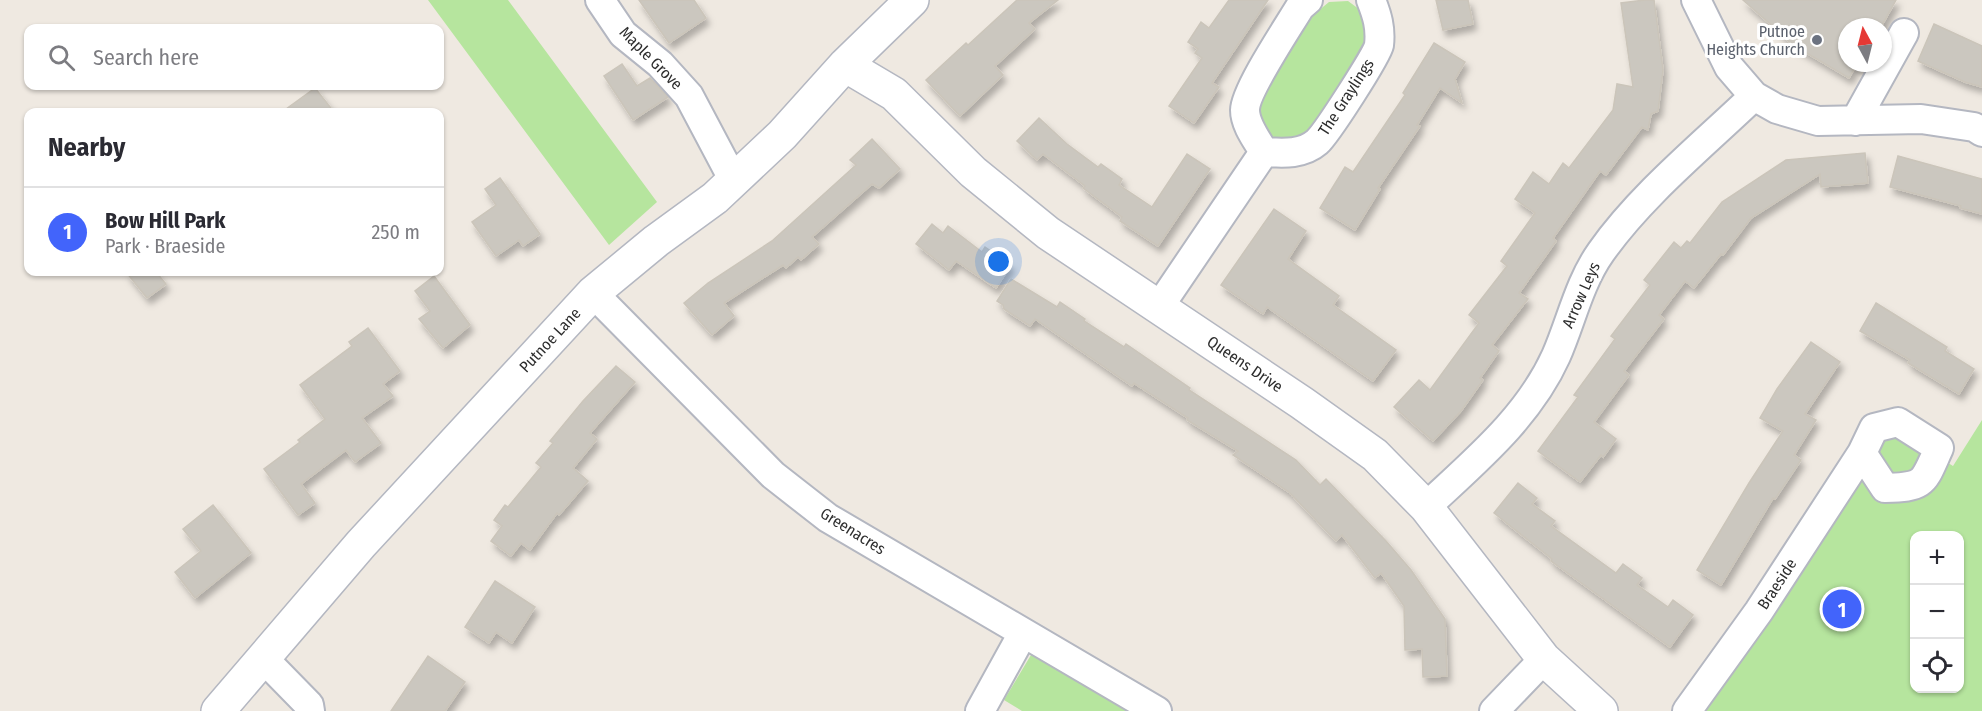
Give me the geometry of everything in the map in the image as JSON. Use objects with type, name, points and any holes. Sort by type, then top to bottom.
[{"type":"street","name":"Maple Grove","points":[[600,0],[623,34],[660,64],[688,96],[734,180]]},
{"type":"street","name":"Putnoe Lane","points":[[218,711],[368,536],[593,293],[656,241],[715,198],[782,135],[845,65],[912,0]]},
{"type":"street","points":[[1159,307],[1264,152],[1250,128],[1244,109],[1252,87],[1300,7],[1308,0]]},
{"type":"street","name":"The Graylings","points":[[1264,152],[1297,152],[1317,142],[1349,97],[1379,47],[1379,20],[1371,0]]},
{"type":"street","points":[[1696,0],[1729,67],[1754,96],[1777,109],[1818,121],[1921,119],[1974,127],[1982,132]]},
{"type":"street","points":[[1855,121],[1904,33]]},
{"type":"street","name":"Queens Drive","points":[[845,65],[894,94],[973,172],[1048,233],[1375,455],[1426,507],[1544,659],[1601,711]]},
{"type":"street","name":"Arrow Leys","points":[[1426,507],[1500,437],[1527,404],[1556,356],[1573,308],[1600,254],[1633,212],[1754,96]]},
{"type":"street","name":"Greenacres","points":[[593,293],[773,475],[828,518],[1157,711]]},
{"type":"street","name":"Braeside","points":[[1687,711],[1759,611],[1863,453]]},
{"type":"street","points":[[986,709],[1023,633]]},
{"type":"street","points":[[263,658],[309,705],[310,711]]},
{"type":"street","points":[[1494,711],[1544,659]]},
{"type":"green space","points":[[428,0],[508,0],[657,202],[609,245]]},
{"type":"green space","points":[[1348,1],[1367,15],[1366,46],[1312,131],[1289,142],[1265,134],[1258,106],[1312,16],[1329,2]]},
{"type":"green space","points":[[1982,420],[1982,711],[1700,711],[1878,438],[1895,430],[1953,466]]},
{"type":"green space","points":[[1034,650],[1139,711],[1022,711],[1004,700]]},
{"type":"building","points":[[639,0],[694,0],[706,18],[669,43]]},
{"type":"building","points":[[1017,0],[1058,0],[1029,23],[1035,29],[995,66],[1003,75],[960,116],[926,80]]},
{"type":"building","points":[[1229,0],[1268,0],[1212,83],[1219,87],[1194,123],[1169,106],[1202,58],[1195,53],[1198,49],[1188,42],[1201,22],[1209,28]]},
{"type":"building","points":[[1436,0],[1468,0],[1473,24],[1443,30]]},
{"type":"building","points":[[1654,0],[1663,70],[1658,111],[1651,114],[1648,130],[1642,127],[1606,175],[1600,171],[1553,238],[1556,241],[1519,293],[1528,299],[1492,345],[1499,351],[1480,378],[1483,380],[1461,411],[1433,441],[1394,407],[1419,380],[1430,390],[1479,323],[1469,315],[1507,266],[1501,261],[1535,213],[1515,199],[1533,172],[1549,184],[1563,163],[1569,168],[1613,110],[1617,84],[1633,87],[1621,3]]},
{"type":"building","name":"Putnoe Heights Church","points":[[1743,0],[1896,0],[1886,18],[1838,18],[1838,72],[1791,44]]},
{"type":"building","points":[[1934,24],[1982,46],[1982,87],[1918,61]]},
{"type":"building","points":[[1434,43],[1465,62],[1455,79],[1462,103],[1440,88],[1417,125],[1420,126],[1378,188],[1380,189],[1355,230],[1320,208],[1345,167],[1353,172],[1405,95],[1403,93]]},
{"type":"building","points":[[622,64],[637,86],[650,78],[668,97],[633,120],[604,76]]},
{"type":"building","name":"Putnoe Heights Church","points":[[1839,72],[1852,72],[1849,78]]},
{"type":"building","points":[[312,90],[317,90],[331,108],[288,108]]},
{"type":"building","points":[[1039,118],[1067,144],[1098,167],[1101,164],[1122,179],[1119,185],[1152,207],[1187,154],[1210,169],[1158,246],[1120,221],[1122,217],[1043,154],[1037,160],[1017,141]]},
{"type":"building","points":[[872,139],[900,169],[879,188],[872,184],[812,237],[819,244],[801,260],[798,257],[786,268],[783,265],[724,303],[734,316],[712,335],[684,303],[708,283],[772,241],[856,165],[850,160]]},
{"type":"building","points":[[1865,153],[1868,183],[1821,187],[1820,174],[1751,218],[1694,288],[1685,281],[1659,315],[1664,319],[1624,371],[1629,375],[1594,422],[1616,439],[1580,482],[1538,451],[1578,397],[1574,395],[1615,339],[1611,336],[1650,285],[1644,280],[1674,242],[1681,248],[1687,241],[1690,243],[1722,202],[1786,160]]},
{"type":"building","points":[[1898,156],[1982,179],[1982,214],[1890,187]]},
{"type":"building","points":[[500,178],[540,234],[523,246],[519,240],[496,256],[472,222],[496,205],[485,189]]},
{"type":"building","points":[[1274,209],[1306,231],[1288,259],[1339,296],[1333,305],[1396,350],[1373,381],[1267,307],[1263,314],[1221,285]]},
{"type":"building","points":[[932,224],[943,233],[948,226],[982,252],[985,247],[1011,265],[996,288],[956,261],[949,270],[916,244]]},
{"type":"building","points":[[129,276],[159,276],[166,284],[147,298]]},
{"type":"building","points":[[434,276],[470,325],[443,348],[419,319],[430,311],[415,291]]},
{"type":"building","points":[[1011,279],[1057,307],[1060,302],[1124,347],[1126,344],[1190,388],[1189,390],[1296,460],[1320,485],[1326,479],[1411,570],[1445,619],[1447,676],[1423,677],[1422,649],[1405,650],[1404,606],[1381,573],[1375,578],[1342,535],[1336,541],[1289,492],[1233,455],[1238,451],[1187,420],[1188,418],[1134,383],[1132,386],[1035,319],[1030,326],[1004,309],[1003,305],[997,301]]},
{"type":"building","points":[[1876,303],[1947,347],[1945,351],[1974,369],[1959,394],[1908,363],[1910,360],[1860,331]]},
{"type":"building","points":[[368,328],[400,371],[383,384],[393,396],[362,418],[381,443],[355,462],[346,450],[301,484],[315,503],[298,515],[264,469],[300,442],[298,440],[325,419],[300,385],[352,346],[349,342]]},
{"type":"building","points":[[1811,342],[1840,362],[1805,414],[1816,420],[1794,455],[1801,460],[1775,499],[1773,498],[1721,585],[1697,570],[1783,431],[1760,418],[1777,389]]},
{"type":"building","points":[[616,366],[635,382],[590,433],[597,439],[573,468],[588,481],[559,515],[557,513],[530,550],[521,543],[511,556],[491,541],[502,526],[494,520],[505,505],[508,507],[541,467],[536,463],[553,443],[550,441]]},
{"type":"building","points":[[1518,483],[1537,498],[1532,504],[1555,521],[1551,526],[1616,573],[1623,564],[1642,578],[1637,585],[1668,607],[1673,600],[1693,615],[1670,647],[1551,561],[1552,559],[1494,513]]},
{"type":"building","points":[[213,505],[251,553],[195,598],[175,572],[201,551],[183,529]]},
{"type":"building","points":[[495,581],[535,607],[512,643],[496,632],[489,643],[465,627]]},
{"type":"building","points":[[428,656],[465,682],[445,711],[391,711]]},
{"type":"place","name":"Putnoe Heights Church","points":[[1817,40]]},
{"type":"place","name":"Bow Hill Park","points":[[1842,609]]}]
